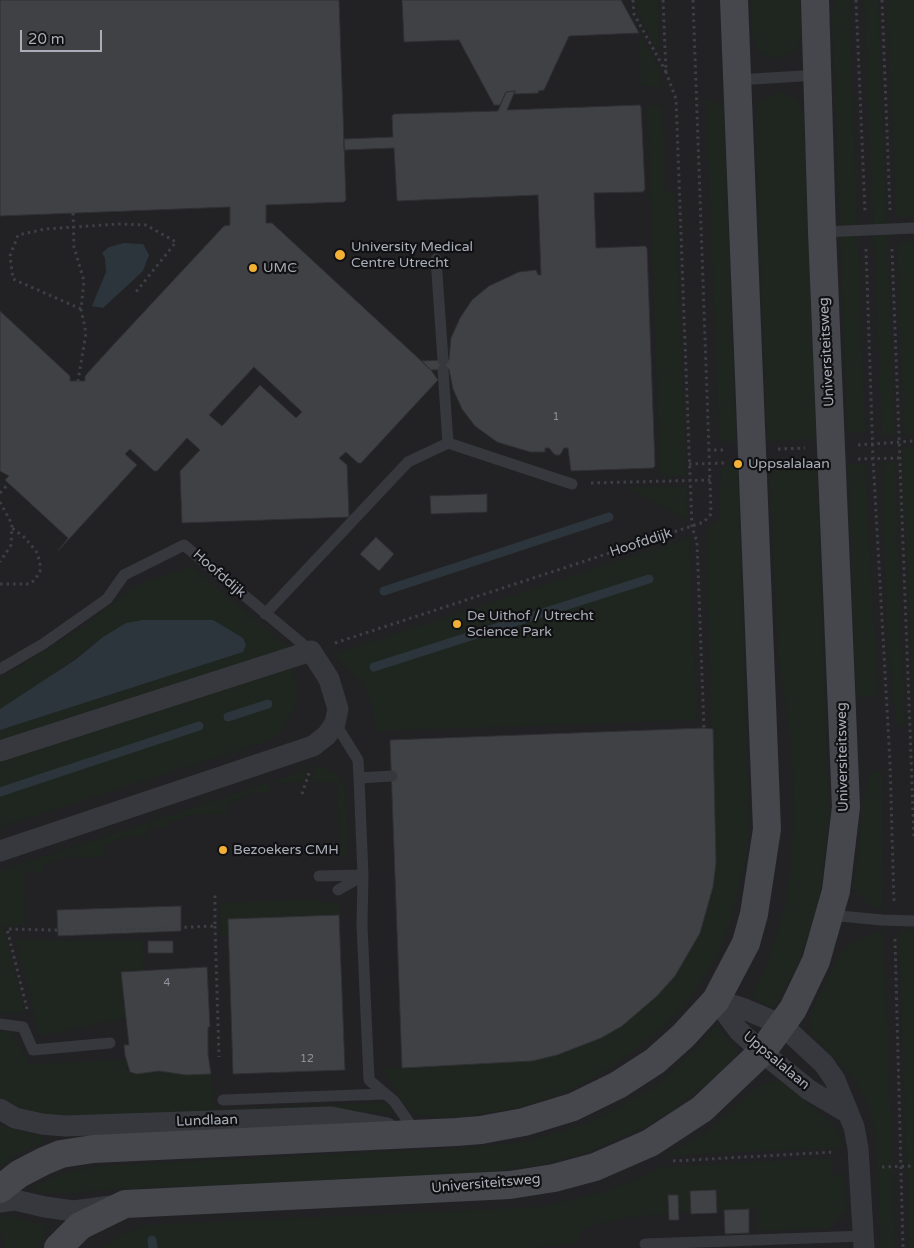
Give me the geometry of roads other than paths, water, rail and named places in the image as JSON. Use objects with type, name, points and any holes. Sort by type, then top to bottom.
[{"type":"main road","points":[[0,1189],[19,1174],[44,1161],[61,1154],[93,1148],[417,1134],[481,1130],[524,1122],[573,1107],[618,1085],[655,1061],[683,1036],[716,1000],[746,943],[754,914],[767,829],[734,0]]},
{"type":"main road","name":"Universiteitsweg","points":[[58,1248],[80,1226],[125,1204],[510,1185],[554,1178],[596,1167],[650,1143],[702,1108],[762,1052],[793,1009],[816,961],[836,891],[846,807],[822,232],[815,0]]},
{"type":"street","points":[[0,751],[311,651],[329,679],[338,709],[336,723],[327,735],[315,744],[292,754],[0,851]]},
{"type":"street","name":"Uppsalalaan","points":[[716,1000],[742,1008],[782,1025],[824,1064],[835,1080],[848,1113],[858,1148],[864,1242]]},
{"type":"street","name":"Uppsalalaan","points":[[716,1000],[739,1031],[762,1052],[809,1090],[848,1113]]},
{"type":"street","name":"Lundlaan","points":[[0,1109],[14,1118],[42,1124],[65,1126],[331,1117],[417,1134]]},
{"type":"street","points":[[0,1202],[15,1200],[32,1205],[74,1210],[125,1204]]},
{"type":"lane","points":[[737,80],[818,75]]},
{"type":"lane","points":[[822,232],[914,228]]},
{"type":"lane","points":[[436,258],[448,444]]},
{"type":"lane","points":[[264,614],[408,462],[448,444],[572,484]]},
{"type":"lane","name":"Hoofddijk","points":[[0,669],[43,644],[107,599],[124,575],[184,545],[264,614],[311,651]]},
{"type":"lane","points":[[336,723],[358,760],[363,875],[362,925],[369,1080],[394,1101],[417,1134]]},
{"type":"lane","points":[[359,778],[392,776]]},
{"type":"lane","points":[[319,876],[363,875]]},
{"type":"lane","points":[[338,890],[363,875]]},
{"type":"lane","points":[[829,915],[914,921]]},
{"type":"lane","points":[[0,1024],[23,1027],[33,1050],[110,1043]]},
{"type":"lane","points":[[223,1100],[384,1094]]},
{"type":"lane","points":[[645,1244],[864,1242]]},
{"type":"waterway","points":[[384,591],[609,517]]},
{"type":"waterway","points":[[374,667],[649,579]]},
{"type":"waterway","points":[[228,717],[268,704]]},
{"type":"waterway","points":[[0,792],[199,726]]},
{"type":"waterway","points":[[152,1240],[153,1248]]},
{"type":"place","name":"University Medical Centre Utrecht","points":[[340,255]]},
{"type":"place","name":"UMC","points":[[253,268]]},
{"type":"place","name":"Uppsalalaan","points":[[738,464]]},
{"type":"place","name":"De Uithof / Utrecht Science Park","points":[[457,624]]},
{"type":"place","name":"Bezoekers CMH","points":[[223,850]]}]
